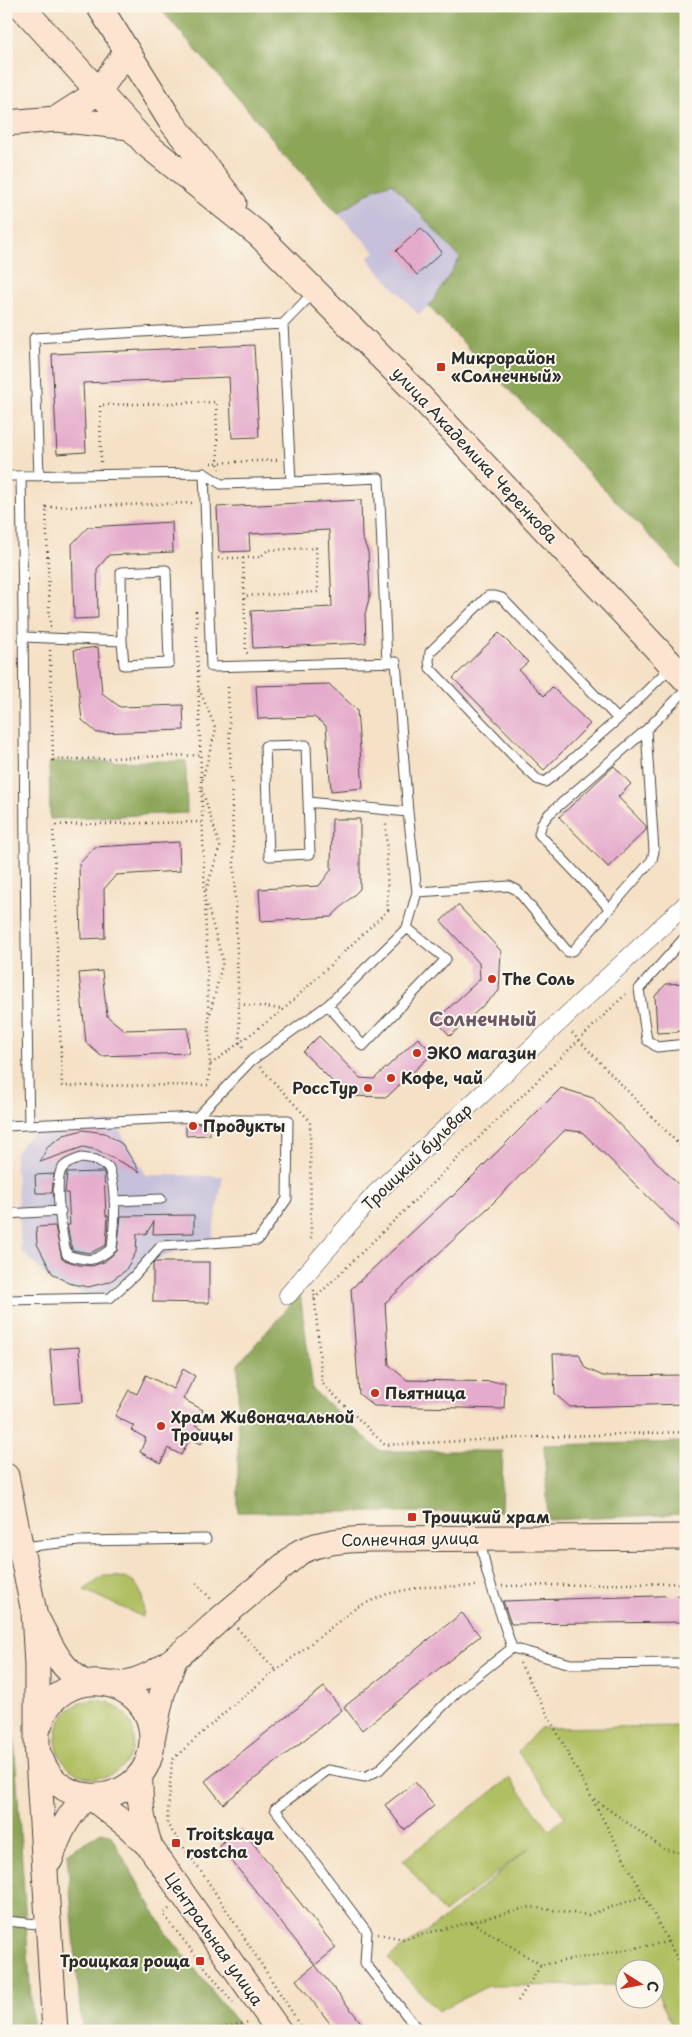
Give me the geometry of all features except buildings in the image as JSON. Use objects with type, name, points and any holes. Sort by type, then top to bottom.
[{"type":"street","name":"улица Академика Черенкова","points":[[20,6],[146,144],[259,235],[415,390],[679,673]]},
{"type":"street","name":"улица Академика Черенкова","points":[[99,6],[170,120],[259,235]]},
{"type":"street","points":[[56,119],[98,92],[127,51]]},
{"type":"street","points":[[6,122],[56,119],[130,127]]},
{"type":"street","name":"Троицкий бульвар","points":[[288,1295],[375,1194],[686,904]]},
{"type":"street","points":[[6,1476],[19,1548],[34,1612],[38,1743],[55,2031]]},
{"type":"street","name":"Солнечная улица","points":[[112,1684],[125,1685],[175,1658],[294,1557],[317,1544],[351,1539],[686,1537]]},
{"type":"street","points":[[34,1612],[64,1668],[84,1683]]},
{"type":"street","name":"Солнечная улица","points":[[152,1740],[162,1694],[175,1658]]},
{"type":"street","points":[[84,1683],[112,1684],[128,1693],[141,1706],[150,1722],[152,1740],[149,1759],[140,1775],[118,1792],[100,1797],[74,1793],[58,1783],[46,1769],[38,1743],[42,1716],[52,1700],[67,1689],[84,1683]]},
{"type":"street","name":"Центральная улица","points":[[140,1775],[140,1807],[143,1827],[150,1847]]},
{"type":"street","points":[[45,1874],[59,1832],[69,1816],[89,1796]]},
{"type":"street","name":"Центральная улица","points":[[89,1796],[129,1827],[150,1847],[274,2024]]},
{"type":"lane","points":[[38,476],[34,338],[283,324],[316,290]]},
{"type":"lane","points":[[283,324],[291,482]]},
{"type":"lane","points":[[197,1117],[252,1060],[328,1005],[407,928],[417,892],[408,812],[396,662],[211,667],[204,473]]},
{"type":"lane","points":[[6,476],[204,473],[221,484],[379,478],[387,663]]},
{"type":"lane","points":[[21,477],[24,637],[25,947],[29,1124]]},
{"type":"lane","points":[[166,570],[170,663],[124,665],[122,641],[121,572],[166,570]]},
{"type":"lane","points":[[618,719],[502,598],[488,596],[430,652],[428,661],[430,668],[522,766],[537,779],[544,782],[618,719],[679,673]]},
{"type":"lane","points":[[24,637],[122,641]]},
{"type":"lane","points":[[610,909],[539,834],[542,824],[549,814],[646,730],[686,690]]},
{"type":"lane","points":[[417,892],[509,886],[517,890],[568,952],[574,950],[652,860],[654,851],[646,730]]},
{"type":"lane","points":[[306,745],[308,802],[310,854],[269,856],[265,746],[306,745]]},
{"type":"lane","points":[[308,802],[408,812]]},
{"type":"lane","points":[[328,1005],[363,1046],[446,959],[407,928]]},
{"type":"lane","points":[[686,936],[639,989],[647,1040],[657,1047],[686,1044]]},
{"type":"lane","points":[[6,1126],[197,1117],[238,1120],[288,1120],[287,1199],[258,1240],[161,1246],[134,1276],[110,1298],[6,1300]]},
{"type":"lane","points":[[81,1158],[96,1160],[108,1168],[112,1179],[114,1201],[112,1248],[101,1258],[87,1261],[67,1255],[63,1242],[61,1211],[58,1188],[60,1172],[68,1162],[81,1158]]},
{"type":"lane","points":[[114,1201],[161,1199]]},
{"type":"lane","points":[[6,1214],[61,1211]]},
{"type":"lane","points":[[479,1538],[512,1648]]},
{"type":"lane","points":[[19,1548],[79,1541],[206,1539]]},
{"type":"lane","points":[[512,1648],[570,1664],[686,1663]]},
{"type":"lane","points":[[419,2031],[365,1963],[367,1932],[276,1809],[328,1770],[364,1777],[378,1770],[459,1690],[512,1648]]},
{"type":"lane","points":[[6,1921],[48,1925]]},
{"type":"path","points":[[102,466],[100,405],[216,402],[218,462],[225,484]]},
{"type":"path","points":[[279,451],[279,460]]},
{"type":"path","points":[[208,463],[290,460]]},
{"type":"path","points":[[192,503],[192,512]]},
{"type":"path","points":[[215,558],[260,557],[268,550],[316,548],[318,592],[244,596]]},
{"type":"path","points":[[243,558],[246,652],[251,656]]},
{"type":"path","points":[[195,608],[210,1065],[208,1085],[62,1086],[53,825],[202,822]]},
{"type":"path","points":[[198,685],[216,729],[201,784],[220,847],[204,896],[223,960],[208,1018]]},
{"type":"path","points":[[228,688],[240,1043],[252,1060],[310,1121],[312,1268],[322,1383],[385,1445],[686,1432]]},
{"type":"path","points":[[210,1065],[284,1009],[388,910],[386,810]]},
{"type":"path","points":[[314,1298],[632,988]]},
{"type":"path","points":[[239,1004],[284,1009]]},
{"type":"path","points":[[560,1021],[686,1152]]},
{"type":"path","points":[[304,2031],[213,1890],[167,1824],[172,1760],[235,1703],[357,1607],[387,1594],[420,1587],[686,1583]]},
{"type":"path","points":[[512,1648],[686,1975]]},
{"type":"path","points":[[592,1798],[664,1850],[686,1854]]},
{"type":"path","points":[[367,1932],[404,1939],[530,1907],[588,1915],[644,1896]]},
{"type":"path","points":[[472,1922],[541,1965],[668,1942]]},
{"type":"path","points":[[518,2001],[541,1965]]},
{"type":"path","points":[[207,2031],[274,2024]]},
{"type":"shaded area","points":[[392,183],[460,259],[429,307],[418,314],[371,263],[368,258],[375,252],[338,214],[374,189]]},
{"type":"shaded area","points":[[114,1121],[146,1175],[223,1176],[212,1238],[163,1256],[118,1283],[100,1298],[54,1284],[21,1251],[15,1154],[35,1129]]},
{"type":"green space","points":[[158,6],[686,6],[686,574],[429,307],[460,258],[392,183],[374,189],[338,214]]},
{"type":"green space","points":[[186,761],[187,813],[50,819],[49,762]]},
{"type":"green space","points":[[300,1294],[313,1390],[380,1451],[503,1451],[501,1512],[238,1512],[238,1364]]},
{"type":"green space","points":[[686,1442],[686,1514],[548,1520],[544,1445]]},
{"type":"green space","points":[[104,1576],[123,1578],[136,1585],[142,1598],[143,1617],[84,1590]]},
{"type":"green space","points":[[6,1613],[33,2031],[6,2031]]},
{"type":"green space","points":[[95,1700],[110,1703],[123,1711],[131,1724],[134,1739],[131,1754],[123,1767],[110,1775],[95,1778],[80,1775],[67,1767],[59,1754],[56,1739],[59,1724],[67,1711],[80,1703]]},
{"type":"green space","points":[[686,1726],[686,2031],[675,2031],[664,2008],[664,1960],[614,1960],[614,1985],[488,1986],[438,2011],[388,1958],[444,1919],[530,1847],[444,1913],[403,1860],[510,1778],[550,1830],[565,1817],[518,1752],[540,1728]]},
{"type":"green space","points":[[101,1832],[110,1834],[167,1934],[244,2031],[82,2031],[67,1854]]},
{"type":"place","name":"Микрорайон «Солнечный»","points":[[441,367]]},
{"type":"place","name":"The Соль","points":[[492,979]]},
{"type":"place","name":"ЭКО магазин","points":[[417,1053]]},
{"type":"place","name":"Кофе, чай","points":[[391,1078]]},
{"type":"place","name":"РоссТур","points":[[368,1088]]},
{"type":"place","name":"Продукты","points":[[193,1126]]},
{"type":"place","name":"Пьятница","points":[[375,1393]]},
{"type":"place","name":"Храм Живоначальной Троицы","points":[[161,1426]]},
{"type":"place","name":"Троицкий храм","points":[[412,1517]]},
{"type":"place","name":"Troitskaya rostcha","points":[[176,1843]]},
{"type":"place","name":"Троицкая роща","points":[[200,1961]]},
{"type":"district","name":"Солнечный","points":[[483,1019]]}]
